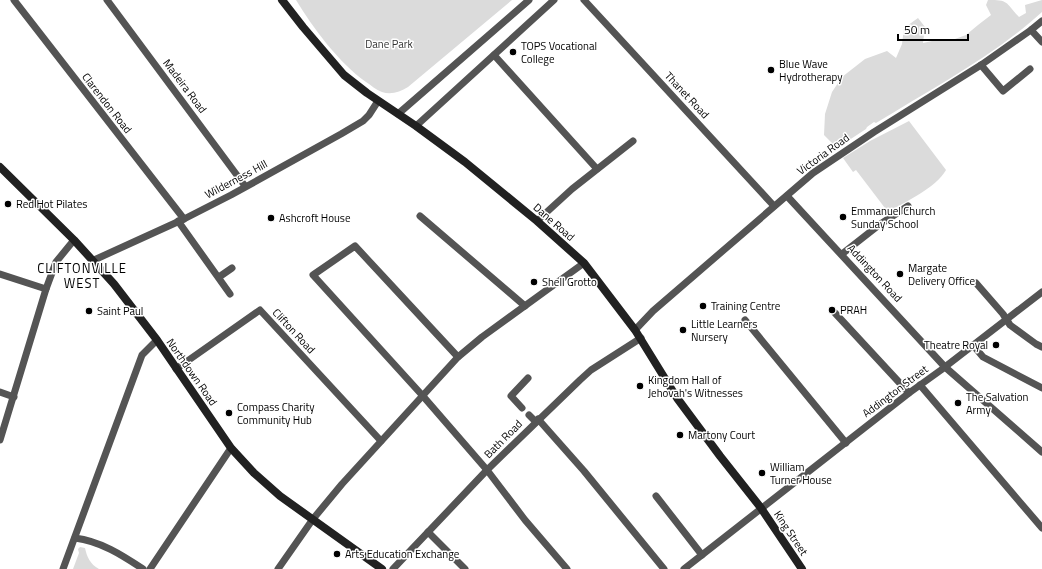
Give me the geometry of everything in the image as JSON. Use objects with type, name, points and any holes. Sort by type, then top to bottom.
[{"type":"street","name":"Clarendon Road","points":[[14,0],[181,220],[230,294]]},
{"type":"street","name":"Madeira Road","points":[[107,0],[245,186]]},
{"type":"street","name":"Dane Road","points":[[282,0],[344,75],[378,101],[416,126],[465,162],[537,221],[584,263],[635,330],[677,398],[761,508]]},
{"type":"street","points":[[398,114],[529,0]]},
{"type":"street","points":[[416,126],[554,0]]},
{"type":"street","name":"Thanet Road","points":[[584,0],[774,206]]},
{"type":"street","name":"Victoria Road","points":[[635,330],[653,311],[813,173],[838,155],[982,65],[1042,21]]},
{"type":"street","points":[[1031,30],[1042,42]]},
{"type":"street","points":[[494,55],[597,169]]},
{"type":"street","points":[[982,65],[1003,91],[1030,69]]},
{"type":"street","name":"Wilderness Hill","points":[[94,260],[231,195],[363,121],[378,101]]},
{"type":"street","points":[[537,221],[561,198],[632,141]]},
{"type":"street","name":"Northdown Road","points":[[0,167],[94,260],[114,284],[156,340],[231,448],[267,485],[382,569]]},
{"type":"street","name":"Addington Road","points":[[787,196],[945,367],[1042,452]]},
{"type":"street","points":[[842,254],[879,225],[908,206]]},
{"type":"street","points":[[420,216],[524,306]]},
{"type":"street","points":[[0,440],[46,289],[56,262],[74,240]]},
{"type":"street","points":[[458,357],[355,246],[313,275],[422,395],[487,470],[525,520],[567,569]]},
{"type":"street","points":[[278,569],[313,519],[342,484],[458,357],[482,337],[584,263]]},
{"type":"street","points":[[219,277],[232,268]]},
{"type":"street","points":[[0,274],[46,289]]},
{"type":"street","points":[[976,283],[1003,314],[1010,325],[1042,347]]},
{"type":"street","name":"Addington Street","points":[[684,569],[909,393],[1042,292]]},
{"type":"street","name":"Clifton Road","points":[[176,369],[260,310],[380,441]]},
{"type":"street","points":[[835,313],[909,393]]},
{"type":"street","points":[[745,320],[846,443]]},
{"type":"street","name":"Bath Road","points":[[393,569],[487,470],[591,370],[640,338]]},
{"type":"street","points":[[63,569],[142,355],[156,340]]},
{"type":"street","points":[[973,345],[984,357],[1042,388]]},
{"type":"street","points":[[522,408],[511,396],[528,378]]},
{"type":"street","points":[[920,385],[1042,528]]},
{"type":"street","points":[[0,392],[14,397]]},
{"type":"street","points":[[529,415],[537,421],[584,471],[664,569]]},
{"type":"street","points":[[150,569],[231,448]]},
{"type":"street","points":[[656,496],[702,555]]},
{"type":"street","name":"King Street","points":[[761,508],[802,569]]},
{"type":"street","points":[[428,532],[465,569]]},
{"type":"street","points":[[75,538],[87,539],[109,548],[143,569]]},
{"type":"green space","name":"Dane Park","points":[[296,0],[512,0],[408,87],[399,92],[389,93],[382,92],[366,82],[336,55],[310,22]]},
{"type":"green space","points":[[988,0],[1003,1],[1009,5],[1019,17],[1026,13],[1025,5],[1042,0],[1042,12],[1024,28],[983,57],[876,123],[874,122],[837,148],[824,135],[825,114],[832,92],[842,77],[865,59],[887,51],[896,58],[902,44],[904,28],[918,18],[925,27],[923,43],[941,39],[955,39],[966,35],[991,15],[986,5]]},
{"type":"green space","points":[[909,121],[946,170],[928,189],[888,212],[856,170],[853,172],[843,158],[870,141]]},
{"type":"green space","points":[[80,547],[85,548],[89,560],[99,569],[73,569],[79,553],[78,549]]},
{"type":"place","name":"TOPS Vocational College","points":[[513,52]]},
{"type":"place","name":"Blue Wave Hydrotherapy","points":[[771,70]]},
{"type":"place","name":"Red Hot Pilates","points":[[8,204]]},
{"type":"place","name":"Emmanuel Church Sunday School","points":[[843,217]]},
{"type":"place","name":"Ashcroft House","points":[[271,218]]},
{"type":"place","name":"Margate Delivery Office","points":[[900,274]]},
{"type":"place","name":"Shell Grotto","points":[[534,282]]},
{"type":"place","name":"Training Centre","points":[[703,306]]},
{"type":"place","name":"PRAH","points":[[832,310]]},
{"type":"place","name":"Saint Paul","points":[[89,311]]},
{"type":"place","name":"Little Learners Nursery","points":[[683,330]]},
{"type":"place","name":"Theatre Royal","points":[[996,345]]},
{"type":"place","name":"Kingdom Hall of Jehovah's Witnesses","points":[[640,386]]},
{"type":"place","name":"The Salvation Army","points":[[958,403]]},
{"type":"place","name":"Compass Charity Community Hub","points":[[229,413]]},
{"type":"place","name":"Martony Court","points":[[680,435]]},
{"type":"place","name":"William Turner House","points":[[762,473]]},
{"type":"place","name":"Arts Education Exchange","points":[[337,554]]},
{"type":"district","name":"CLIFTONVILLE WEST","points":[[82,276]]}]
